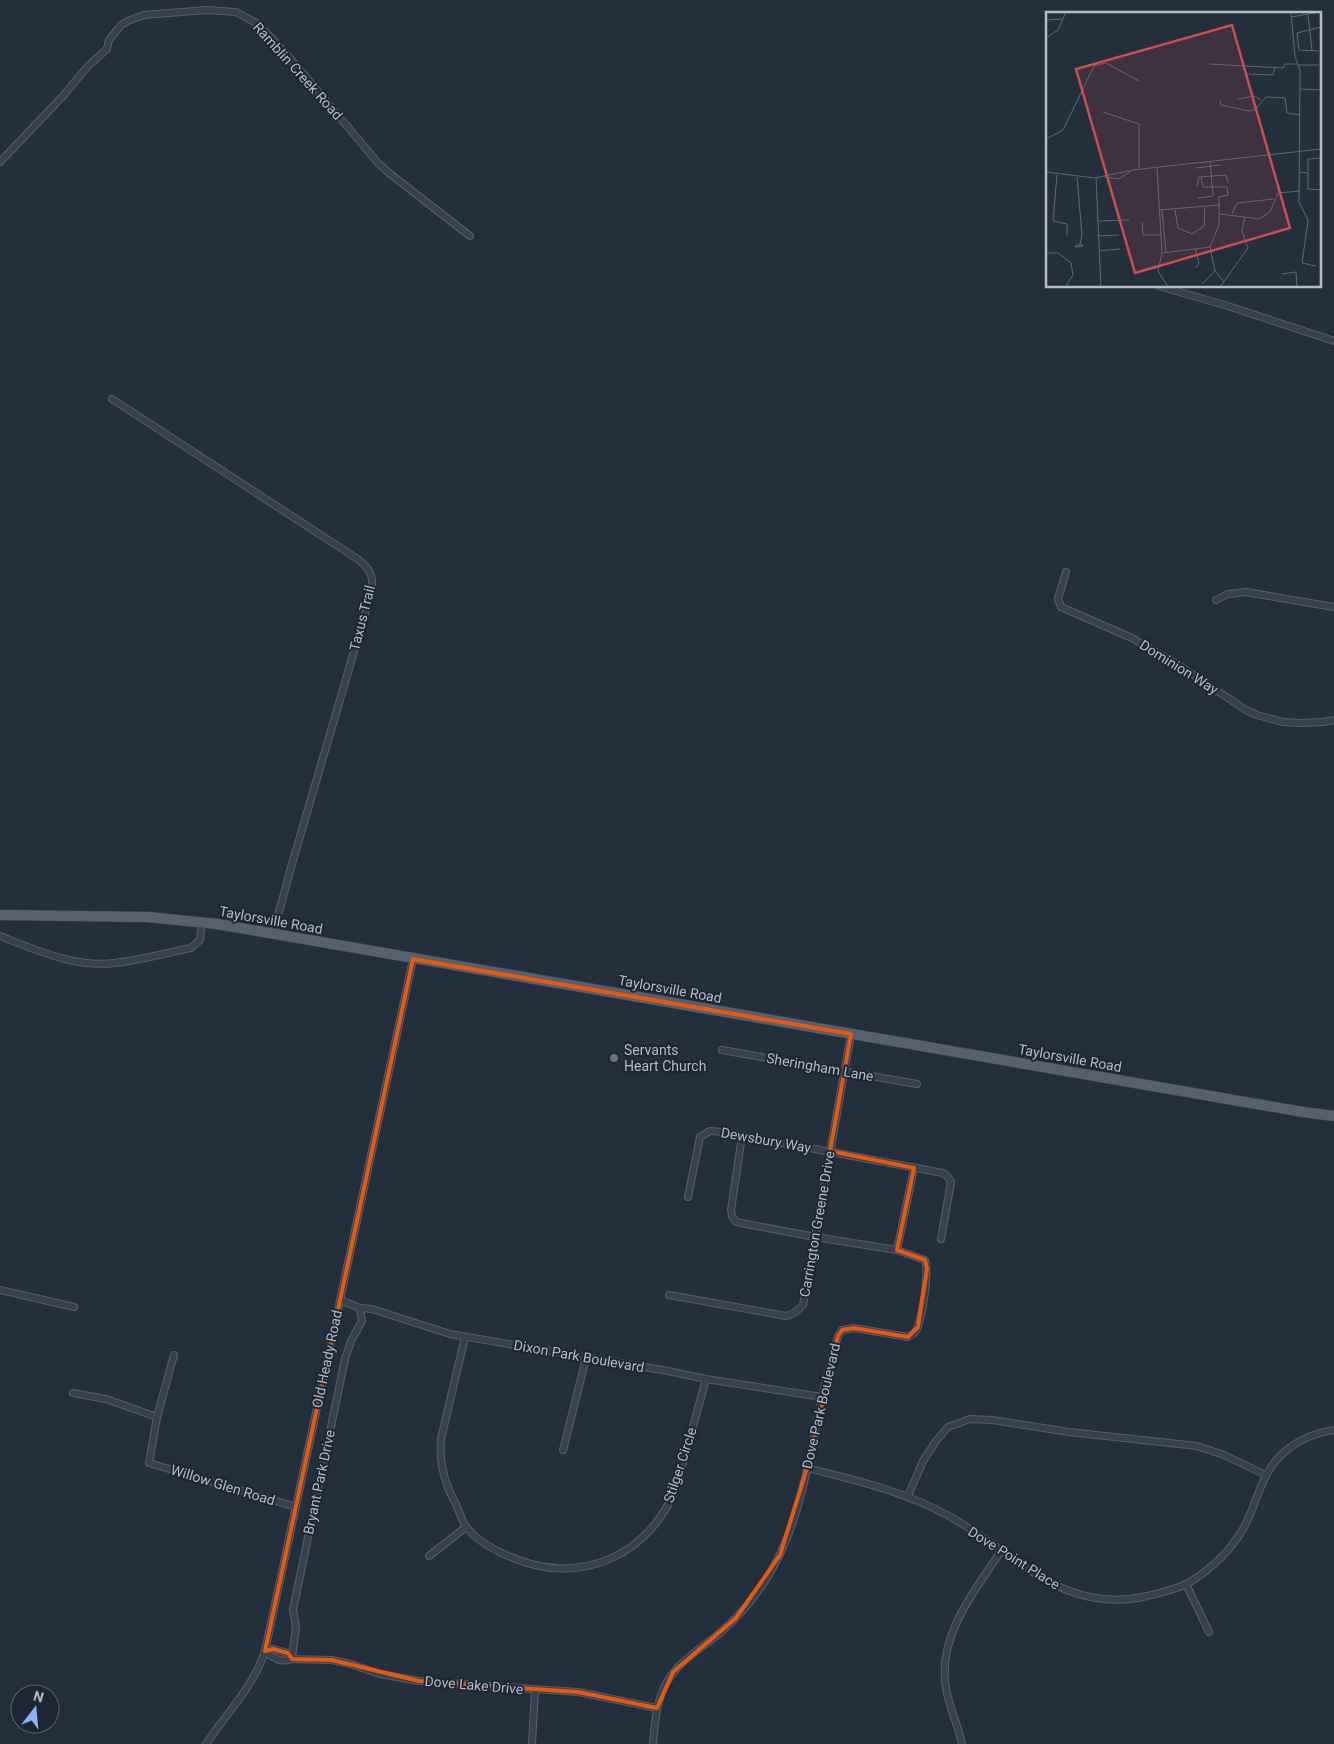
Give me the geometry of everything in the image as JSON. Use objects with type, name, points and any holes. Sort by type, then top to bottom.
[{"type":"main road","name":"Taylorsville Road","points":[[0,915],[133,916],[202,922],[1334,1116]]},
{"type":"street","name":"Ramblin Creek Road","points":[[0,162],[62,97],[88,66],[108,49],[109,40],[122,25],[144,15],[207,10],[236,12],[251,19],[264,31],[384,168],[470,236]]},
{"type":"street","points":[[1167,288],[1334,341]]},
{"type":"street","name":"Taxus Trail","points":[[112,399],[354,556],[366,566],[372,575],[372,590],[273,934]]},
{"type":"street","name":"Dominion Way","points":[[1066,572],[1058,599],[1061,607],[1132,638],[1180,666],[1246,710],[1283,722],[1323,722],[1334,720]]},
{"type":"street","points":[[1216,600],[1228,594],[1246,592],[1334,606]]},
{"type":"street","points":[[0,936],[55,956],[91,963],[115,963],[191,948],[200,940],[202,922]]},
{"type":"street","name":"Old Heady Road","points":[[206,1744],[257,1672],[265,1651],[413,958]]},
{"type":"street","name":"Carrington Greene Drive","points":[[669,1295],[780,1315],[794,1314],[802,1305],[851,1034]]},
{"type":"street","name":"Sheringham Lane","points":[[722,1050],[917,1084]]},
{"type":"street","name":"Dewsbury Way","points":[[688,1197],[700,1137],[710,1131],[742,1136],[943,1173],[950,1182],[941,1239]]},
{"type":"street","name":"Dove Park Boulevard","points":[[653,1744],[657,1708],[666,1683],[681,1663],[723,1630],[749,1602],[780,1555],[791,1528],[807,1468],[822,1397],[838,1336],[842,1330],[854,1328],[908,1337],[914,1334],[918,1327],[927,1269],[925,1260],[897,1250],[736,1222],[731,1210],[742,1136]]},
{"type":"street","points":[[897,1250],[914,1168]]},
{"type":"street","points":[[0,1290],[74,1307]]},
{"type":"street","name":"Dixon Park Boulevard","points":[[340,1300],[360,1308],[372,1309],[450,1334],[706,1379],[822,1397]]},
{"type":"street","name":"Bryant Park Drive","points":[[292,1659],[296,1627],[293,1610],[345,1359],[350,1341],[362,1321],[360,1308]]},
{"type":"street","name":"Stilger Circle","points":[[465,1337],[441,1439],[440,1455],[446,1484],[466,1527],[501,1553],[530,1566],[558,1569],[589,1566],[606,1562],[633,1546],[654,1525],[671,1501],[706,1379]]},
{"type":"street","points":[[73,1393],[106,1399],[157,1417],[174,1355]]},
{"type":"street","points":[[563,1450],[586,1358]]},
{"type":"street","name":"Willow Glen Road","points":[[157,1417],[149,1462],[296,1506]]},
{"type":"street","points":[[908,1496],[923,1461],[936,1441],[948,1427],[970,1419],[992,1420],[1069,1432],[1197,1446],[1224,1455],[1266,1475]]},
{"type":"street","name":"Dove Point Place","points":[[807,1468],[908,1496],[948,1516],[1059,1588],[1095,1598],[1126,1599],[1158,1593],[1186,1584],[1210,1568],[1231,1547],[1249,1518],[1266,1475],[1274,1463],[1293,1445],[1316,1434],[1334,1430]]},
{"type":"street","points":[[429,1556],[466,1527]]},
{"type":"street","points":[[962,1744],[945,1686],[948,1648],[960,1614],[1001,1551]]},
{"type":"street","points":[[1186,1584],[1210,1632]]},
{"type":"street","name":"Dove Lake Drive","points":[[265,1651],[273,1648],[288,1653],[292,1659],[332,1660],[380,1674],[419,1681],[578,1692],[657,1708]]},
{"type":"street","points":[[532,1744],[535,1690]]},
{"type":"highlighted area","points":[[413,959],[851,1034],[830,1151],[914,1168],[897,1250],[925,1260],[927,1269],[918,1327],[908,1337],[854,1328],[842,1330],[838,1336],[807,1468],[780,1555],[736,1618],[673,1672],[657,1708],[578,1692],[419,1681],[332,1660],[292,1659],[288,1653],[273,1649],[265,1651]]},
{"type":"place","name":"Servants Heart Church","points":[[614,1058]]}]
